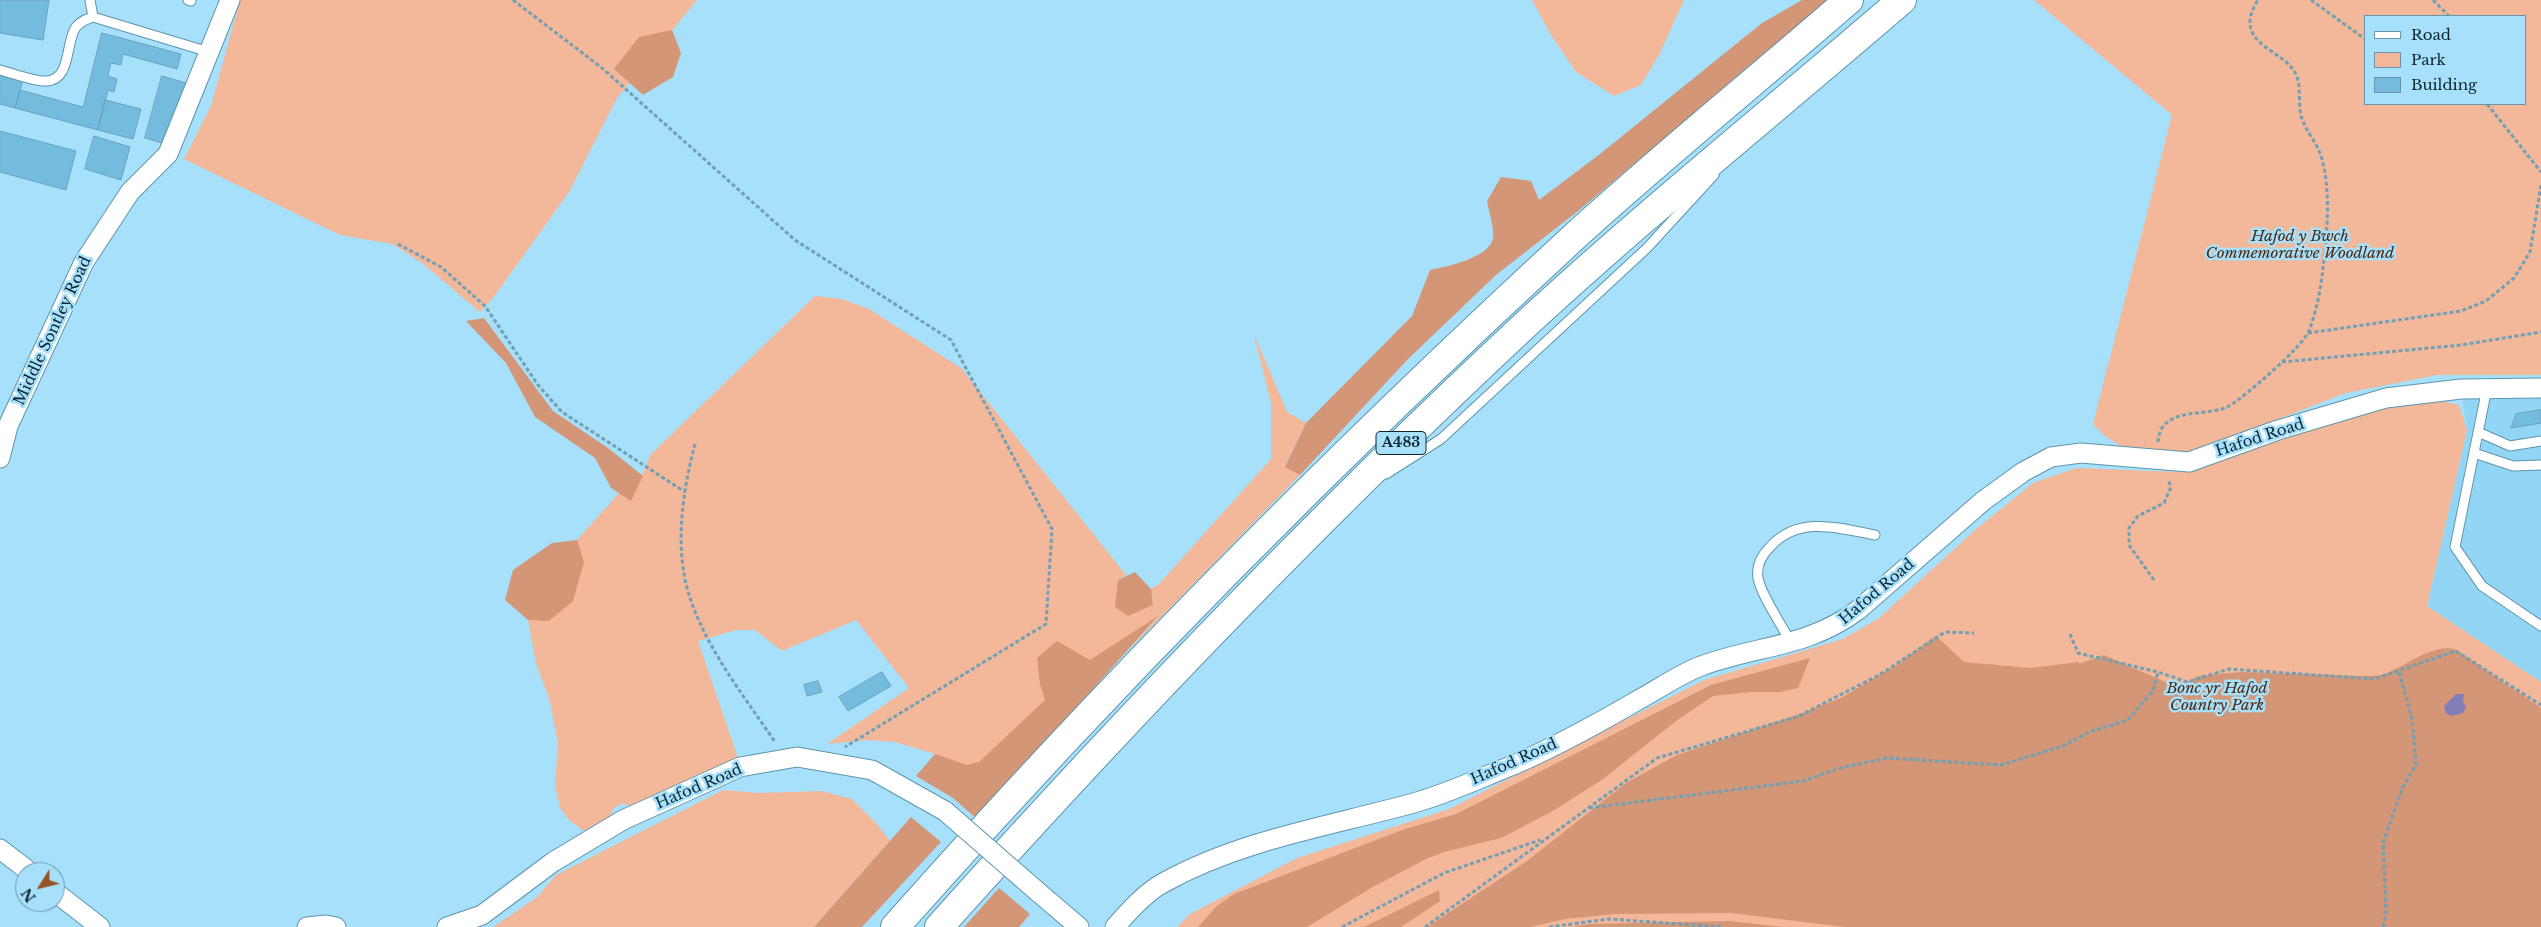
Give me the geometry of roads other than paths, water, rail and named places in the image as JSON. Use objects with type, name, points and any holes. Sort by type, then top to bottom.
[{"type":"highway","name":"A483","points":[[894,927],[1129,672],[1350,448],[1578,234],[1849,0]]},
{"type":"highway","name":"A483","points":[[939,927],[1028,827],[1338,504],[1527,323],[1691,179],[1902,0]]},
{"type":"street","name":"Middle Sontley Road","points":[[0,458],[8,426],[84,262],[130,192],[168,154],[230,0]]},
{"type":"street","name":"Hafod Road","points":[[1115,927],[1128,912],[1162,884],[1210,862],[1262,842],[1419,802],[1504,769],[1615,714],[1699,667],[1727,657],[1791,644],[1837,626],[1858,610],[1983,501],[2023,472],[2051,457],[2081,452],[2189,462],[2278,430],[2386,398],[2462,389],[2541,388]]},
{"type":"street","name":"Hafod Road","points":[[447,927],[482,915],[553,862],[623,820],[740,767],[797,757],[872,770],[945,811],[1079,927]]},
{"type":"street","points":[[0,849],[17,862]]},
{"type":"street","points":[[65,900],[100,927]]},
{"type":"street","points":[[307,927],[326,925],[336,927]]},
{"type":"lane","points":[[90,0],[93,17]]},
{"type":"lane","points":[[0,70],[46,81],[56,78],[63,71],[75,28],[83,21],[93,17],[210,52]]},
{"type":"lane","points":[[1728,160],[1775,109]]},
{"type":"lane","points":[[1338,504],[1441,439],[1647,248],[1721,168]]},
{"type":"lane","points":[[2487,388],[2455,548],[2482,586],[2541,626]]},
{"type":"lane","points":[[2478,432],[2510,446],[2541,441]]},
{"type":"lane","points":[[2474,452],[2513,466],[2541,465]]},
{"type":"lane","points":[[1791,644],[1758,579],[1763,555],[1775,541],[1800,528],[1824,525],[1875,535]]},
{"type":"park label","name":"Hafod y Bwch Commemorative Woodland","points":[[2300,246]]},
{"type":"park label","name":"Bonc yr Hafod Country Park","points":[[2217,698]]}]
